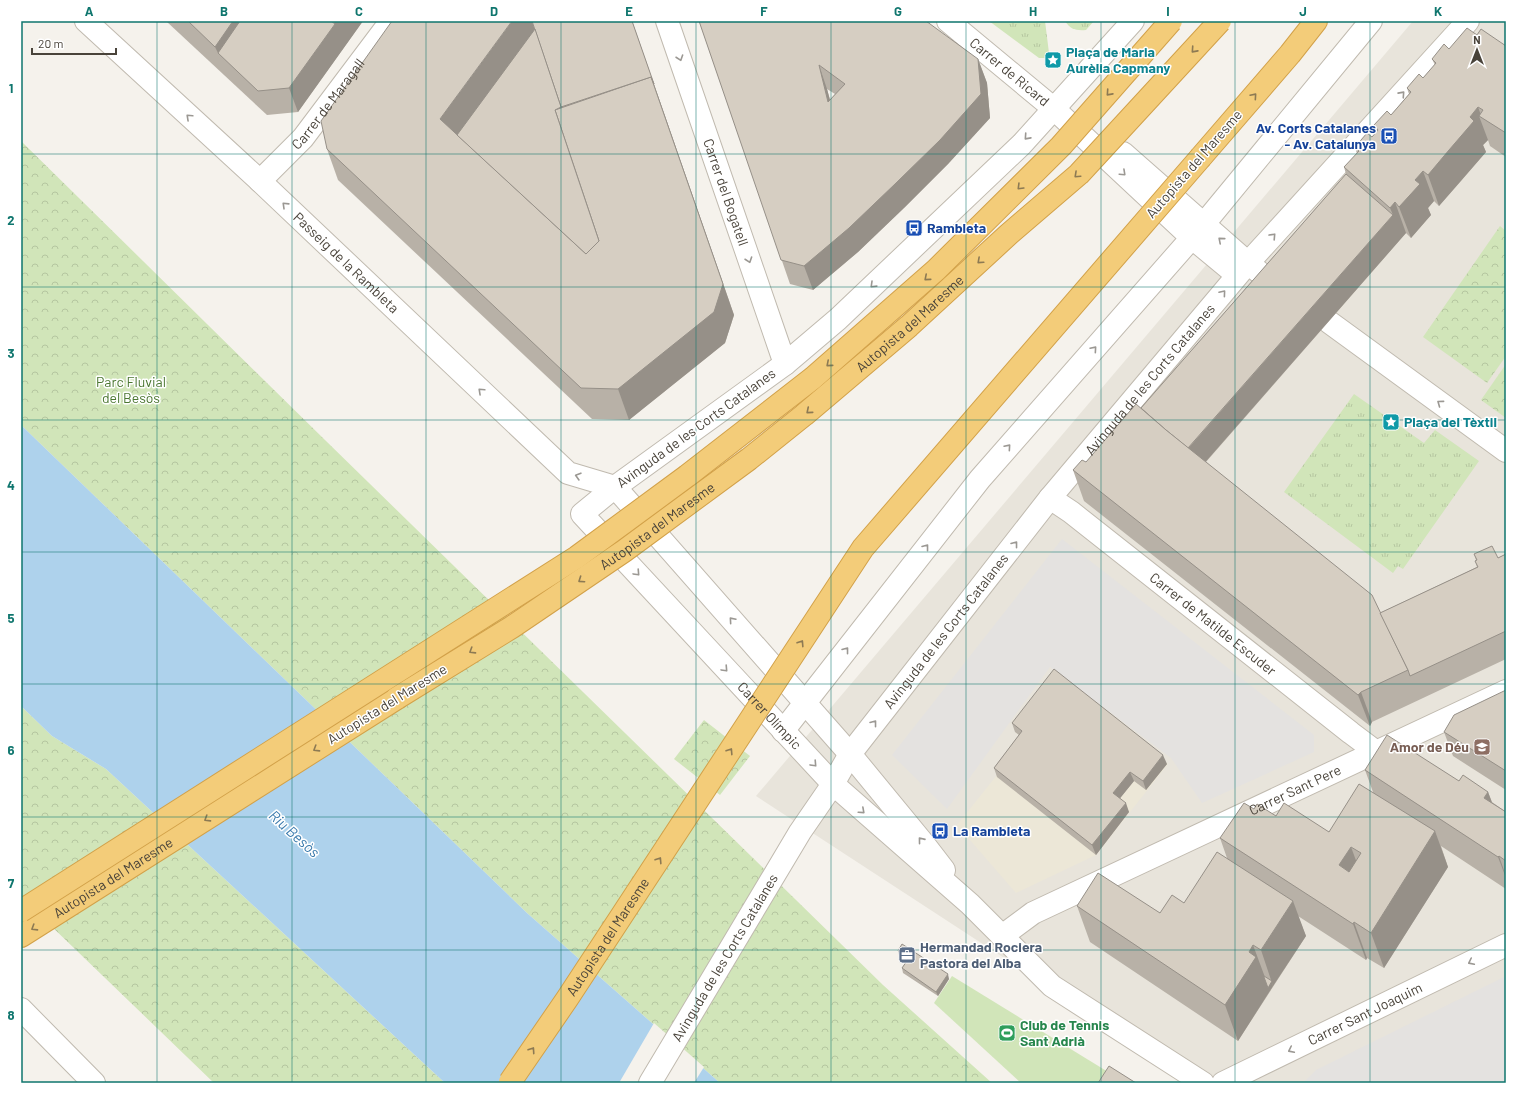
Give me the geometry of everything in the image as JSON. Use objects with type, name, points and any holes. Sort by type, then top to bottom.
[{"type":"highway","points":[[21,911],[557,570],[687,476],[813,378],[936,270],[1062,146],[1171,21]]},
{"type":"highway","name":"Autopista del Maresme","points":[[21,936],[512,626],[624,551],[694,501],[810,410],[909,326],[1079,174],[1220,21]]},
{"type":"highway","name":"Autopista del Maresme","points":[[509,1083],[567,1000],[864,548],[1290,54],[1316,21]]},
{"type":"highway","points":[[610,532],[694,501]]},
{"type":"street","name":"Passeig de la Rambleta","points":[[86,21],[260,181],[568,473],[615,487]]},
{"type":"street","name":"Carrer de Maragall","points":[[260,181],[303,138],[391,21]]},
{"type":"street","name":"Carrer del Bogatell","points":[[667,21],[785,364]]},
{"type":"street","name":"Carrer de Ricard","points":[[948,21],[1058,103],[1197,231],[1242,269],[1277,285]]},
{"type":"street","name":"Avinguda de les Corts Catalanes","points":[[582,514],[615,487],[785,364],[838,319],[1016,150],[1133,21]]},
{"type":"street","points":[[783,731],[804,702],[980,479],[1197,231],[1371,21]]},
{"type":"street","name":"Avinguda de les Corts Catalanes","points":[[650,1083],[800,832],[833,784],[850,754],[1050,498],[1242,269],[1468,21]]},
{"type":"street","points":[[1329,322],[1506,451]]},
{"type":"street","name":"Carrer Olímpic","points":[[615,487],[850,754],[924,844],[970,904]]},
{"type":"street","name":"Carrer de Matilde Escuder","points":[[1050,498],[1071,512],[1376,751]]},
{"type":"street","name":"Carrer Olímpic","points":[[582,514],[833,784],[970,904],[1052,986],[1203,1083]]},
{"type":"street","name":"Carrer Sant Pere","points":[[1002,936],[1033,913],[1506,691]]},
{"type":"street","name":"Carrer Sant Joaquim","points":[[1223,1083],[1506,945]]},
{"type":"street","points":[[21,1008],[94,1083]]},
{"type":"shaded area","points":[[1413,21],[1506,21],[1506,1083],[1196,1083],[756,796]]},
{"type":"shaded area","points":[[1062,539],[1314,735],[1314,752],[1202,803],[1171,758],[1050,667],[947,809],[892,755]]},
{"type":"shaded area","points":[[1057,678],[1168,764],[1096,855],[1016,893],[957,825],[1025,740],[1015,732]]},
{"type":"shaded area","points":[[1506,976],[1506,1083],[1303,1083],[1316,1070]]},
{"type":"green space","points":[[989,21],[1045,21],[1049,53],[1045,58],[1039,58]]},
{"type":"green space","points":[[1065,21],[1094,21],[1086,30],[1076,30],[1071,28]]},
{"type":"green space","name":"Parc Fluvial del Besòs","points":[[21,141],[883,985],[992,1083],[720,1083],[527,913],[21,425]]},
{"type":"green space","points":[[1500,226],[1506,231],[1506,356],[1487,383],[1423,337]]},
{"type":"green space","points":[[1506,364],[1506,418],[1481,400]]},
{"type":"green space","points":[[1354,394],[1424,443],[1435,430],[1479,461],[1403,569],[1398,566],[1393,573],[1284,492]]},
{"type":"green space","points":[[21,706],[52,736],[106,769],[445,1083],[214,1083],[21,897]]},
{"type":"green space","points":[[704,720],[750,756],[720,795],[674,759]]},
{"type":"green space","name":"Club de Tennis Sant Adrià","points":[[952,976],[1126,1083],[1021,1083],[934,1003]]},
{"type":"water","name":"Riu Besòs","points":[[21,425],[527,913],[720,1083],[445,1083],[106,769],[52,736],[21,706]]},
{"type":"pier","points":[[654,1023],[704,1067],[694,1083],[619,1083]]},
{"type":"building","points":[[188,21],[233,21],[215,47]]},
{"type":"building","points":[[240,21],[331,21],[335,24],[289,88],[258,91],[218,53]]},
{"type":"building","points":[[392,21],[512,21],[440,119],[586,254],[599,241],[555,110],[651,77],[723,284],[714,312],[618,389],[581,388],[327,149],[321,121]]},
{"type":"building","points":[[532,21],[632,21],[654,84],[651,77],[561,107]]},
{"type":"building","points":[[699,21],[926,21],[978,59],[981,94],[940,140],[849,228],[804,266],[781,260]],"holes":[[[819,65],[845,84],[828,102]]]},
{"type":"building","points":[[1467,28],[1477,35],[1481,29],[1506,46],[1506,133],[1479,116],[1483,110],[1478,107],[1470,117],[1474,121],[1428,175],[1423,171],[1415,180],[1420,184],[1399,207],[1395,202],[1390,208],[1344,167],[1359,151],[1355,147],[1367,133],[1372,137],[1378,130],[1374,125],[1387,111],[1391,115],[1411,92],[1407,88],[1419,74],[1423,78],[1436,63],[1432,59],[1444,44],[1449,49]]},
{"type":"building","points":[[535,29],[561,107],[555,110],[599,241],[586,254],[457,135]]},
{"type":"building","points":[[1346,174],[1393,215],[1188,448],[1141,408]]},
{"type":"building","points":[[1136,404],[1166,430],[1372,595],[1408,670],[1361,692],[1358,695],[1073,470],[1082,460],[1086,462]]},
{"type":"building","points":[[1492,546],[1498,558],[1506,554],[1506,631],[1410,676],[1380,613],[1478,567],[1474,554]]},
{"type":"building","points":[[1054,669],[1163,755],[1143,781],[1130,772],[1113,793],[1126,803],[1092,845],[994,768],[1022,731],[1012,723]]},
{"type":"building","points":[[1506,690],[1506,771],[1444,732],[1454,715]]},
{"type":"building","points":[[1387,735],[1459,781],[1463,775],[1488,792],[1484,798],[1506,812],[1506,861],[1365,770]]},
{"type":"building","points":[[1359,784],[1435,831],[1371,933],[1354,922],[1353,924],[1220,838],[1244,803],[1254,809],[1257,804],[1276,816],[1284,803],[1329,832]],"holes":[[[1351,847],[1361,853],[1349,872],[1339,865]]]},
{"type":"building","points":[[1217,852],[1293,901],[1261,950],[1253,945],[1249,952],[1256,957],[1225,1005],[1077,906],[1098,873],[1160,913],[1172,895],[1184,903]]},
{"type":"building","points":[[902,944],[948,974],[936,992],[902,968],[909,958],[898,951]]},
{"type":"building","points":[[1264,977],[1272,981],[1268,988]]},
{"type":"building","points":[[1109,1066],[1136,1083],[1098,1083]]},
{"type":"place","name":"Plaça de Maria Aurèlia Capmany","points":[[1053,60]]},
{"type":"place","name":"Av. Corts Catalanes - Av. Catalunya","points":[[1389,136]]},
{"type":"place","name":"Rambleta","points":[[914,228]]},
{"type":"place","name":"Plaça del Tèxtil","points":[[1391,422]]},
{"type":"place","name":"Amor de Déu","points":[[1482,747]]},
{"type":"place","name":"La Rambleta","points":[[940,831]]},
{"type":"place","name":"Hermandad Rociera Pastora del Alba","points":[[907,955]]},
{"type":"place","name":"Club de Tennis Sant Adrià","points":[[1007,1033]]}]
